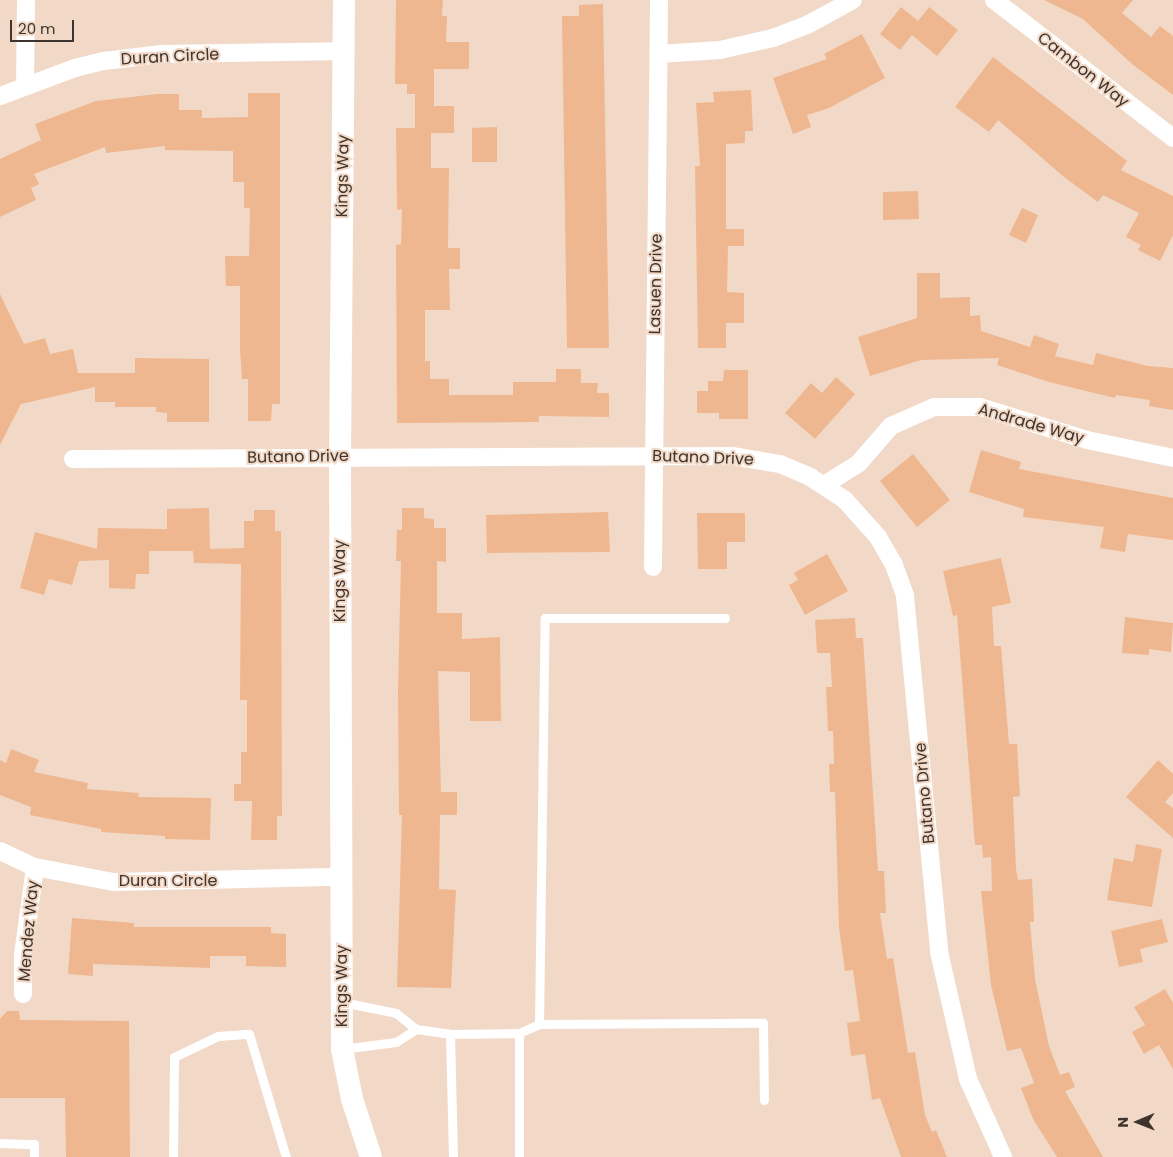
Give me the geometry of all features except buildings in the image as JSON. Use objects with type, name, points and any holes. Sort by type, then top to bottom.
[{"type":"street","points":[[25,85],[26,0]]},
{"type":"street","name":"Kings Way","points":[[344,0],[340,457],[342,1049],[352,1099],[372,1157]]},
{"type":"street","name":"Lasuen Drive","points":[[653,567],[659,0]]},
{"type":"street","points":[[659,54],[720,50],[773,38],[807,25],[853,0]]},
{"type":"street","name":"Cambon Way","points":[[994,0],[1173,138]]},
{"type":"street","name":"Duran Circle","points":[[0,96],[25,85],[104,61],[162,54],[345,51]]},
{"type":"street","name":"Andrade Way","points":[[824,485],[858,464],[891,426],[934,407],[980,407],[1087,440],[1173,458]]},
{"type":"street","name":"Butano Drive","points":[[73,459],[746,457],[780,464],[824,485],[858,512],[878,537],[894,566],[905,596],[940,952],[968,1079],[1003,1157]]},
{"type":"street","name":"Duran Circle","points":[[0,852],[35,867],[114,882],[340,877]]},
{"type":"street","name":"Mendez Way","points":[[23,994],[23,955],[35,867]]},
{"type":"lane","points":[[539,1024],[545,618],[725,618]]},
{"type":"lane","points":[[341,1002],[396,1013],[416,1029],[450,1034],[519,1033],[539,1024],[763,1023],[764,1100]]},
{"type":"lane","points":[[342,1049],[396,1042],[416,1029]]},
{"type":"lane","points":[[519,1033],[519,1157]]},
{"type":"lane","points":[[173,1157],[174,1057],[218,1036],[249,1034],[286,1157]]},
{"type":"lane","points":[[450,1034],[453,1157]]},
{"type":"lane","points":[[0,1143],[34,1144],[34,1157]]}]
